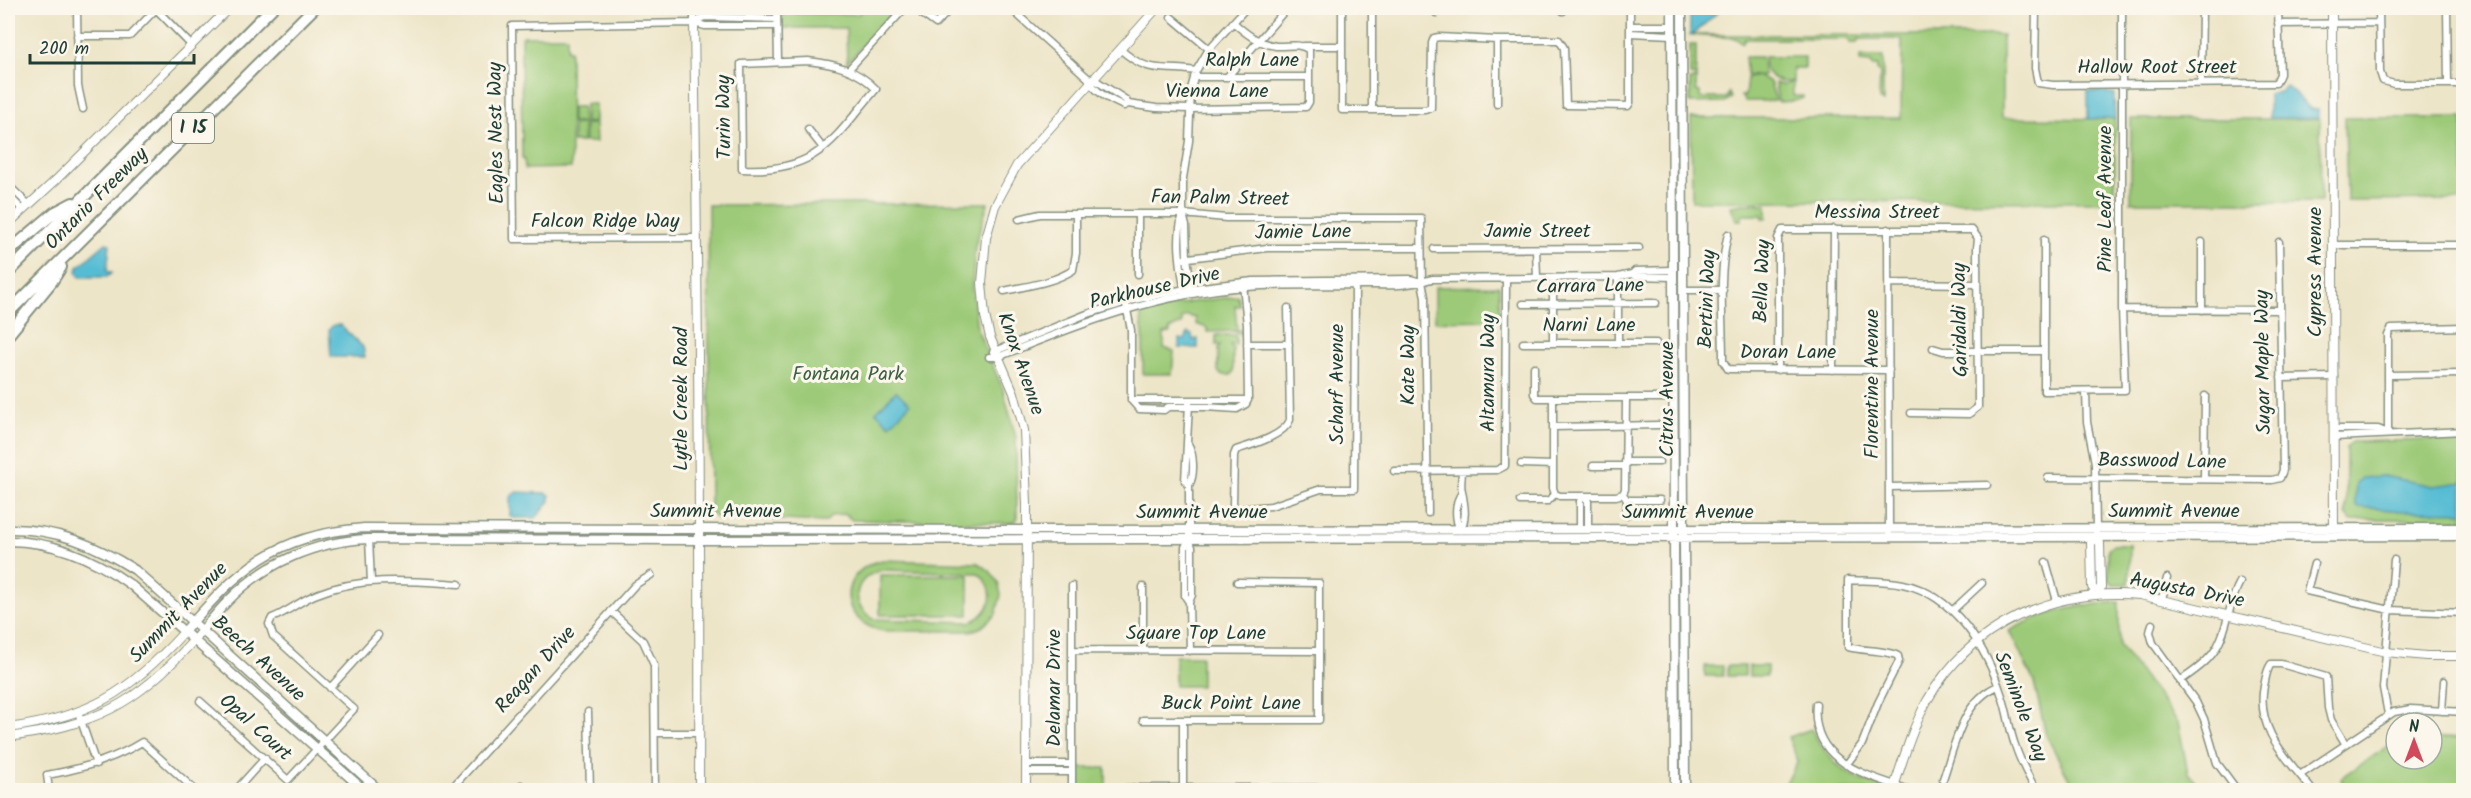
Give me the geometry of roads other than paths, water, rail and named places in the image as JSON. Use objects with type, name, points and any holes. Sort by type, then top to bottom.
[{"type":"highway","name":"Ontario Freeway","points":[[8,273],[272,8]]},
{"type":"highway","name":"Ontario Freeway","points":[[8,314],[314,8]]},
{"type":"highway","points":[[8,252],[54,213],[84,197]]},
{"type":"highway","points":[[8,335],[52,281],[72,249]]},
{"type":"main road","name":"Citrus Avenue","points":[[1672,8],[1675,790]]},
{"type":"main road","name":"Citrus Avenue","points":[[1682,8],[1685,790]]},
{"type":"main road","name":"Summit Avenue","points":[[184,632],[221,590],[258,561],[290,544],[335,531],[374,528],[700,528],[1026,534]]},
{"type":"main road","name":"Summit Avenue","points":[[193,641],[239,591],[279,563],[317,547],[369,538],[699,540],[1026,534],[1889,534],[2334,532],[2463,528]]},
{"type":"main road","name":"Beech Avenue","points":[[8,529],[56,534],[104,551],[150,582],[379,790]]},
{"type":"main road","name":"Summit Avenue","points":[[1189,534],[1584,530],[1675,534]]},
{"type":"main road","name":"Summit Avenue","points":[[2334,532],[2463,536]]},
{"type":"main road","name":"Beech Avenue","points":[[8,541],[53,547],[102,565],[131,585],[364,790]]},
{"type":"street","points":[[78,8],[78,86],[83,109]]},
{"type":"street","points":[[77,36],[130,36],[156,8],[191,45]]},
{"type":"street","points":[[8,224],[229,8]]},
{"type":"street","name":"Lytle Creek Road","points":[[694,8],[696,238],[700,356],[699,790]]},
{"type":"street","points":[[777,8],[778,62],[819,62],[849,69],[866,79],[876,89],[824,148],[807,129]]},
{"type":"street","points":[[849,69],[905,8]]},
{"type":"street","points":[[914,8],[936,24],[951,8]]},
{"type":"street","name":"Vienna Lane","points":[[1010,8],[1091,80],[1126,100],[1128,104],[1189,109],[1306,107],[1309,102],[1309,77]]},
{"type":"street","name":"Knox Avenue","points":[[1026,790],[1024,430],[1014,393],[997,353],[985,316],[982,283],[986,238],[995,207],[1017,165],[1157,8]]},
{"type":"street","points":[[1188,292],[1184,259],[1186,226],[1183,214],[1183,178],[1189,141],[1189,109],[1195,74],[1209,49],[1246,8]]},
{"type":"street","points":[[1227,77],[1287,8]]},
{"type":"street","points":[[1342,8],[1342,110],[1425,110],[1431,108],[1434,38],[1439,37],[1559,40],[1564,48],[1566,105],[1577,107],[1629,105],[1630,8]]},
{"type":"street","points":[[1372,8],[1372,110]]},
{"type":"street","name":"Hallow Root Street","points":[[2036,8],[2035,68],[2038,82],[2053,85],[2201,82],[2256,85],[2276,83],[2280,74],[2278,24]]},
{"type":"street","name":"Pine Leaf Avenue","points":[[2086,392],[2125,390],[2122,309],[2122,8]]},
{"type":"street","points":[[2201,82],[2202,8]]},
{"type":"street","points":[[2278,8],[2278,24],[2379,23]]},
{"type":"street","name":"Cypress Avenue","points":[[2332,8],[2334,532]]},
{"type":"street","points":[[2379,8],[2379,72],[2383,81],[2394,84],[2463,84]]},
{"type":"street","points":[[2447,8],[2448,84]]},
{"type":"street","points":[[694,23],[704,17],[724,22],[777,22]]},
{"type":"street","points":[[1171,17],[1209,49]]},
{"type":"street","points":[[1233,22],[1258,40],[1278,46],[1342,46]]},
{"type":"street","name":"Eagles Nest Way","points":[[514,239],[512,26],[694,23]]},
{"type":"street","points":[[1630,30],[1672,30]]},
{"type":"street","points":[[8,35],[8,138]]},
{"type":"street","points":[[1497,40],[1497,104]]},
{"type":"street","points":[[1301,46],[1309,50],[1309,77]]},
{"type":"street","name":"Ralph Lane","points":[[1120,49],[1139,65],[1149,69],[1182,69],[1195,74],[1227,77],[1309,77]]},
{"type":"street","name":"Turin Way","points":[[778,62],[741,64],[742,169],[780,169],[809,159],[824,148]]},
{"type":"street","points":[[8,185],[26,208]]},
{"type":"street","points":[[8,195],[26,208]]},
{"type":"street","name":"Fan Palm Street","points":[[1019,219],[1040,214],[1183,214],[1226,218],[1421,218]]},
{"type":"street","points":[[1004,291],[1035,284],[1072,270],[1076,253],[1076,214]]},
{"type":"street","points":[[1138,214],[1138,274]]},
{"type":"street","name":"Kate Way","points":[[1421,218],[1420,248],[1425,297],[1428,513]]},
{"type":"street","points":[[1833,369],[1834,229]]},
{"type":"street","name":"Florentine Avenue","points":[[1888,229],[1889,534]]},
{"type":"street","name":"Messina Street","points":[[1782,230],[1972,230]]},
{"type":"street","name":"Bella Way","points":[[1778,370],[1778,238],[1782,230]]},
{"type":"street","name":"Garidaldi Way","points":[[1911,413],[1969,414],[1978,407],[1978,238],[1972,230]]},
{"type":"street","name":"Bertini Way","points":[[1724,366],[1723,251],[1728,234]]},
{"type":"street","name":"Falcon Ridge Way","points":[[514,239],[696,238]]},
{"type":"street","points":[[2044,240],[2044,391],[2086,392],[2087,422],[2093,446],[2096,533],[2100,543],[2101,587],[2097,594]]},
{"type":"street","points":[[2202,242],[2202,310]]},
{"type":"street","name":"Sugar Maple Way","points":[[2277,480],[2283,470],[2279,242]]},
{"type":"street","points":[[2333,245],[2463,245]]},
{"type":"street","name":"Jamie Lane","points":[[1184,259],[1268,248],[1420,248]]},
{"type":"street","name":"Jamie Street","points":[[1434,249],[1639,248]]},
{"type":"street","points":[[1536,249],[1536,278]]},
{"type":"street","name":"Parkhouse Drive","points":[[997,353],[1088,314],[1188,292],[1244,285],[1355,283],[1409,286],[1432,279],[1618,277],[1632,274],[1635,271],[1673,274]]},
{"type":"street","points":[[1618,277],[1618,343]]},
{"type":"street","points":[[1553,278],[1553,343]]},
{"type":"street","name":"Altamura Way","points":[[1462,471],[1497,470],[1505,466],[1506,279]]},
{"type":"street","name":"Scharf Avenue","points":[[1289,344],[1290,420],[1288,425],[1262,442],[1236,450],[1233,505],[1238,509],[1271,506],[1321,489],[1354,489],[1355,283]]},
{"type":"street","points":[[1889,283],[1977,284]]},
{"type":"street","points":[[1126,305],[1131,330],[1131,400],[1237,409],[1246,404],[1248,400],[1244,285]]},
{"type":"street","points":[[1684,290],[1723,290]]},
{"type":"street","name":"Carrara Lane","points":[[1524,304],[1656,303]]},
{"type":"street","points":[[1247,344],[1289,344],[1288,308]]},
{"type":"street","points":[[2122,309],[2280,310]]},
{"type":"street","points":[[2388,433],[2388,335],[2391,329],[2463,327]]},
{"type":"street","name":"Narni Lane","points":[[1522,343],[1656,343]]},
{"type":"street","points":[[1933,348],[1943,351],[1978,352],[2044,351]]},
{"type":"street","name":"Doran Lane","points":[[1724,366],[1734,370],[1889,369]]},
{"type":"street","points":[[1534,367],[1534,394],[1537,398],[1674,398]]},
{"type":"street","points":[[2389,375],[2463,374]]},
{"type":"street","points":[[2281,378],[2334,377]]},
{"type":"street","points":[[2204,480],[2205,396]]},
{"type":"street","points":[[1553,399],[1555,494]]},
{"type":"street","points":[[1626,399],[1626,515]]},
{"type":"street","points":[[1189,404],[1185,481],[1189,485],[1189,534],[1192,547],[1188,579],[1190,651]]},
{"type":"street","points":[[1553,427],[1659,425]]},
{"type":"street","points":[[2334,433],[2378,429],[2388,433],[2463,431]]},
{"type":"street","points":[[1593,466],[1659,462]]},
{"type":"street","points":[[1521,464],[1553,465]]},
{"type":"street","points":[[1394,471],[1462,471],[1465,522],[1460,530]]},
{"type":"street","name":"Basswood Lane","points":[[2048,478],[2277,480]]},
{"type":"street","points":[[1889,487],[1987,485]]},
{"type":"street","points":[[1520,501],[1548,501],[1555,494],[1660,500]]},
{"type":"street","points":[[1584,496],[1588,501],[1584,530]]},
{"type":"street","points":[[1584,496],[1580,501],[1584,530]]},
{"type":"street","points":[[1580,509],[1588,509]]},
{"type":"street","points":[[369,538],[371,582]]},
{"type":"street","points":[[2387,711],[2383,688],[2394,560]]},
{"type":"street","points":[[2046,562],[2057,601]]},
{"type":"street","points":[[2314,564],[2307,591],[2390,610],[2463,614]]},
{"type":"street","name":"Reagan Drive","points":[[450,790],[635,585],[651,575]]},
{"type":"street","points":[[2162,599],[2167,578]]},
{"type":"street","name":"Seminole Way","points":[[1846,765],[1866,734],[1878,703],[1898,666],[1898,656],[1893,654],[1848,647],[1848,580],[1903,584],[1923,591],[1952,611],[1962,621],[1987,659],[1998,686],[2015,746],[2034,790]]},
{"type":"street","points":[[318,749],[354,709],[273,636],[269,624],[272,618],[308,597],[329,589],[371,582],[459,584]]},
{"type":"street","points":[[1237,582],[1319,583],[1319,651]]},
{"type":"street","points":[[2180,681],[2214,652],[2219,643],[2232,597],[2240,582]]},
{"type":"street","points":[[1952,611],[1982,583]]},
{"type":"street","name":"Delamar Drive","points":[[1072,586],[1072,790]]},
{"type":"street","points":[[1143,587],[1143,650]]},
{"type":"street","name":"Augusta Drive","points":[[1894,788],[1912,736],[1928,701],[1948,671],[1976,643],[2010,620],[2057,601],[2097,594],[2129,594],[2162,599],[2386,652],[2426,656],[2463,656]]},
{"type":"street","points":[[611,611],[639,636],[652,659],[655,678],[655,790]]},
{"type":"street","points":[[2152,624],[2153,643],[2201,710],[2217,763],[2237,790]]},
{"type":"street","name":"Summit Avenue","points":[[8,728],[42,723],[78,712],[113,696],[143,675],[184,632]]},
{"type":"street","points":[[330,688],[378,634]]},
{"type":"street","name":"Summit Avenue","points":[[8,737],[43,733],[82,723],[106,713],[150,685],[193,641]]},
{"type":"street","name":"Square Top Lane","points":[[1072,650],[1319,651]]},
{"type":"street","name":"Buck Point Lane","points":[[1143,720],[1319,720],[1319,651]]},
{"type":"street","points":[[2312,790],[2276,744],[2263,718],[2263,691],[2271,664],[2281,664],[2320,674],[2328,680],[2328,708],[2331,720],[2345,743]]},
{"type":"street","points":[[2402,711],[2411,709],[2442,711],[2444,681]]},
{"type":"street","points":[[1943,779],[1967,713],[1981,694],[1998,686]]},
{"type":"street","name":"Opal Court","points":[[200,701],[288,780],[318,749]]},
{"type":"street","points":[[1816,704],[1816,718],[1821,736],[1832,753],[1859,774],[1894,788],[1910,790]]},
{"type":"street","points":[[2444,711],[2463,712]]},
{"type":"street","points":[[78,712],[96,764]]},
{"type":"street","points":[[588,712],[590,790]]},
{"type":"street","points":[[2300,775],[2384,717]]},
{"type":"street","points":[[1183,720],[1183,789]]},
{"type":"street","points":[[655,733],[699,733]]},
{"type":"street","points":[[49,790],[47,775],[96,764],[128,751],[142,742],[195,790]]},
{"type":"street","points":[[236,790],[265,758]]},
{"type":"street","points":[[1026,768],[1072,764]]},
{"type":"street","points":[[1026,768],[1072,772]]},
{"type":"street","points":[[1118,790],[1319,789]]},
{"type":"water","points":[[1690,8],[1722,8],[1693,35],[1690,35]]},
{"type":"water","points":[[2286,86],[2311,109],[2318,110],[2318,118],[2269,118],[2269,94],[2280,92]]},
{"type":"water","points":[[2088,91],[2114,93],[2115,119],[2088,119]]},
{"type":"water","points":[[106,243],[110,244],[107,271],[112,273],[107,277],[80,277],[77,272],[78,267]]},
{"type":"water","points":[[333,325],[340,325],[363,347],[365,357],[331,357],[329,330]]},
{"type":"water","points":[[1188,333],[1192,335],[1193,340],[1198,339],[1198,348],[1179,348],[1179,339],[1185,340]]},
{"type":"water","points":[[896,391],[910,404],[890,425],[876,412]]},
{"type":"water","points":[[2383,476],[2433,486],[2463,482],[2463,512],[2402,511],[2358,507],[2355,502],[2356,483],[2362,478]]},
{"type":"water","points":[[516,492],[546,493],[550,495],[550,501],[536,518],[513,518],[510,516],[510,497]]},
{"type":"park label","name":"Fontana Park","points":[[848,375]]}]
